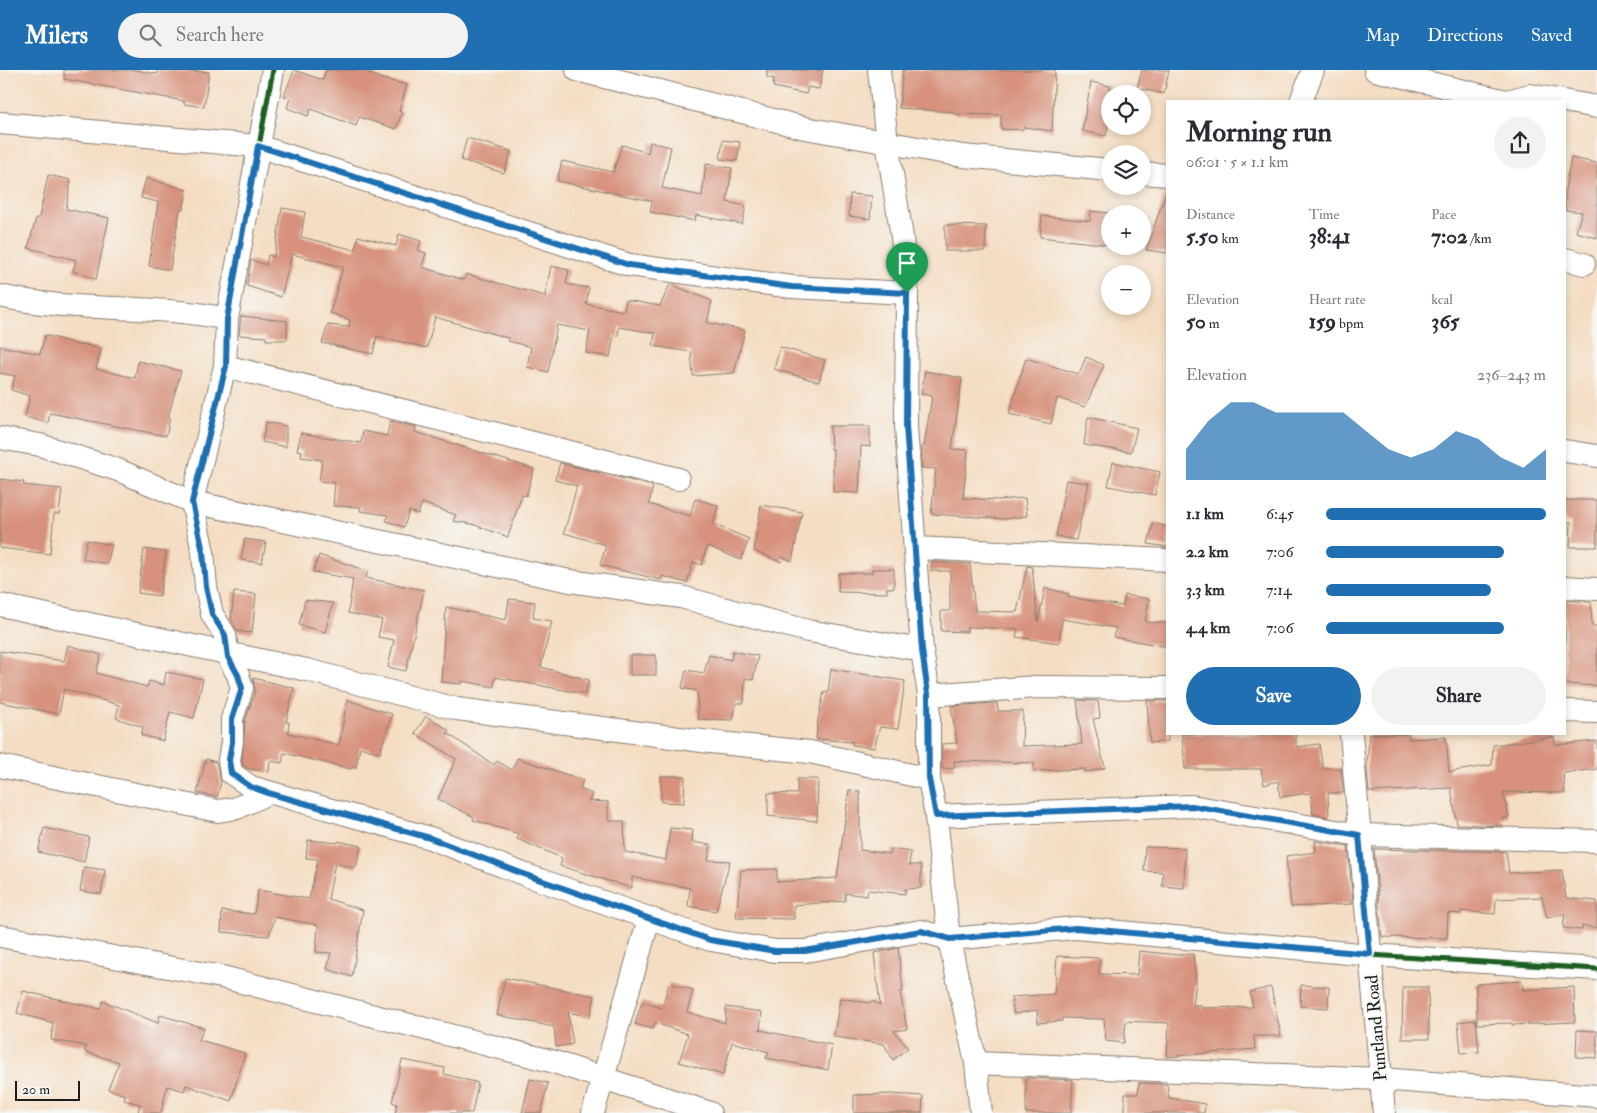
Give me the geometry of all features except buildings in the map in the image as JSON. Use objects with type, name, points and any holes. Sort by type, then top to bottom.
[{"type":"street","points":[[273,70],[227,319],[226,366],[192,502],[203,552],[206,587],[212,614],[225,635],[228,653],[242,688],[232,719],[232,742],[229,760],[231,773],[251,787],[430,838],[526,875],[710,940],[775,951],[805,951],[921,931],[950,939],[1076,928],[1370,954],[1597,969]]},
{"type":"street","points":[[577,70],[736,112],[805,128],[963,156],[1101,169]]},
{"type":"street","points":[[879,70],[887,142],[902,237],[907,293],[906,426],[922,650],[928,694],[929,779],[936,816],[950,939],[976,1062],[981,1113]]},
{"type":"street","points":[[1301,100],[1312,70]]},
{"type":"street","points":[[1375,70],[1502,100]]},
{"type":"street","points":[[1510,100],[1530,95],[1558,100]]},
{"type":"street","points":[[1566,101],[1597,107]]},
{"type":"street","points":[[0,124],[258,146],[629,265],[792,287],[907,293]]},
{"type":"street","points":[[1151,174],[1166,175]]},
{"type":"street","points":[[0,296],[52,306],[85,308],[134,307],[201,313],[227,319]]},
{"type":"street","points":[[226,366],[678,479]]},
{"type":"street","points":[[0,438],[40,445],[118,470],[192,502],[570,581],[681,597],[808,631],[922,650]]},
{"type":"street","points":[[1566,451],[1597,456]]},
{"type":"street","points":[[916,548],[1166,560]]},
{"type":"street","points":[[1566,587],[1597,589]]},
{"type":"street","points":[[0,606],[307,670],[457,710],[710,742],[810,752],[929,779]]},
{"type":"street","points":[[928,694],[1036,687],[1166,688]]},
{"type":"street","points":[[1566,711],[1597,712]]},
{"type":"street","name":"Puntland Road","points":[[1351,735],[1384,1113]]},
{"type":"street","points":[[0,766],[31,774],[218,811],[237,808],[268,793]]},
{"type":"street","points":[[936,816],[1192,806],[1359,835],[1597,841]]},
{"type":"street","points":[[593,1113],[601,1078],[649,919]]},
{"type":"street","points":[[0,936],[222,977],[551,1061],[710,1113]]},
{"type":"street","points":[[976,1062],[1381,1079],[1597,1096]]},
{"type":"cycle path","points":[[273,70],[227,319],[225,366],[192,502],[203,552],[206,587],[212,614],[225,635],[228,657],[238,675],[242,688],[232,719],[232,742],[229,760],[231,773],[251,787],[430,838],[526,875],[711,940],[775,951],[805,951],[921,931],[949,939],[1076,928],[1370,955],[1597,969]]},
{"type":"route","points":[[258,146],[629,265],[792,287],[907,293],[906,426],[922,650],[928,694],[929,779],[936,816],[1192,806],[1359,835],[1370,954],[1076,928],[950,939],[921,931],[805,951],[775,951],[710,940],[526,875],[430,838],[268,793],[251,787],[231,773],[229,760],[232,742],[232,719],[234,707],[242,688],[238,675],[228,657],[225,635],[212,614],[206,587],[203,552],[192,502],[226,366],[227,319],[258,146]]}]
